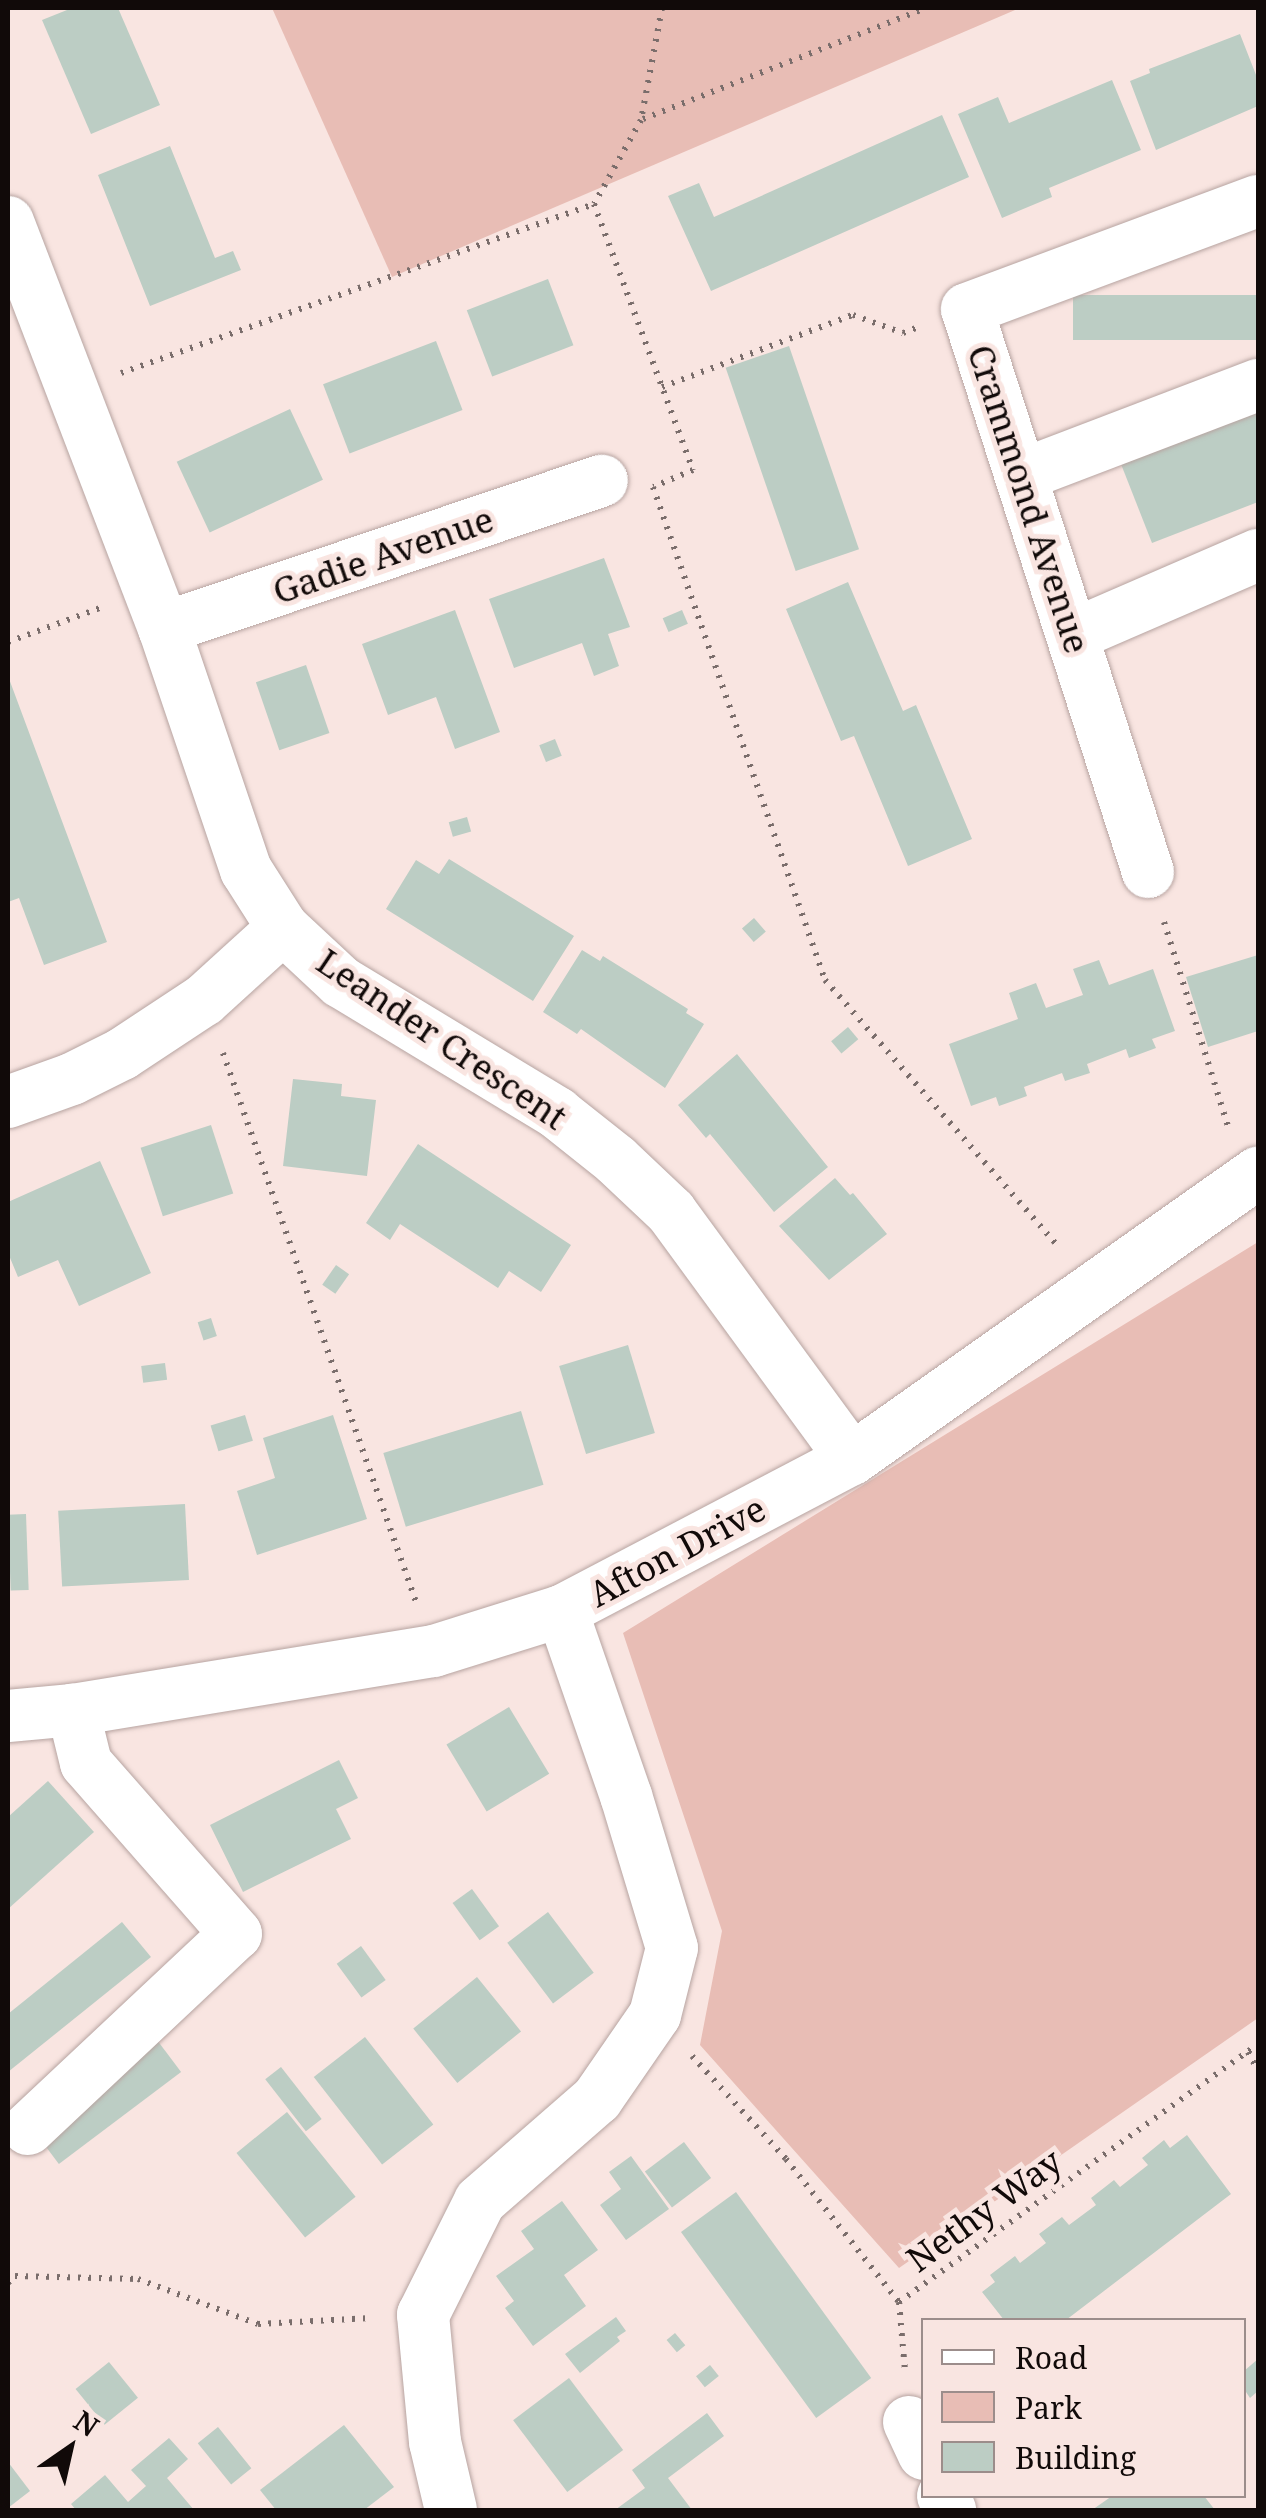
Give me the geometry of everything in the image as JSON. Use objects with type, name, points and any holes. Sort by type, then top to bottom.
[{"type":"street","name":"Crammond Avenue","points":[[1148,872],[966,309],[1258,201]]},
{"type":"street","name":"Leander Crescent","points":[[8,222],[157,609],[246,870],[284,928],[342,982],[557,1112],[616,1160],[681,1226],[852,1459]]},
{"type":"street","points":[[1022,475],[1258,384]]},
{"type":"street","name":"Gadie Avenue","points":[[157,609],[602,481]]},
{"type":"street","points":[[1073,635],[1258,555]]},
{"type":"street","points":[[8,1102],[72,1080],[122,1054],[204,1000],[284,928]]},
{"type":"street","name":"Afton Drive","points":[[8,1716],[73,1710],[434,1650],[562,1611],[852,1459],[1094,1286],[1254,1184]]},
{"type":"street","points":[[451,2510],[435,2442],[424,2315],[480,2201],[597,2099],[655,2015],[672,1948],[626,1796],[562,1611]]},
{"type":"street","points":[[28,2129],[236,1934],[86,1763],[73,1710]]},
{"type":"path","points":[[72,391],[594,204],[641,120],[662,8]]},
{"type":"path","points":[[641,120],[926,8]]},
{"type":"path","points":[[594,204],[693,470],[653,487],[825,980],[1094,1286]]},
{"type":"path","points":[[662,386],[852,316],[903,333],[966,309]]},
{"type":"path","points":[[8,642],[157,609]]},
{"type":"path","points":[[1148,872],[1254,1184]]},
{"type":"path","points":[[204,1000],[434,1650]]},
{"type":"path","name":"Nethy Way","points":[[655,2015],[786,2159],[899,2302],[1258,2044]]},
{"type":"path","points":[[1248,2052],[1258,2071]]},
{"type":"path","points":[[8,2283],[16,2276],[138,2279],[258,2324],[424,2315]]},
{"type":"path","points":[[899,2302],[916,2438]]},
{"type":"green space","points":[[272,8],[1020,8],[392,277]]},
{"type":"green space","points":[[1258,1242],[1258,2018],[899,2268],[700,2045],[722,1931],[623,1633]]},
{"type":"building","points":[[72,8],[118,8],[160,105],[91,134],[42,20]]},
{"type":"building","points":[[1240,34],[1258,80],[1258,106],[1156,150],[1130,81],[1150,73],[1149,69]]},
{"type":"building","points":[[1112,80],[1141,150],[1049,188],[1052,197],[1002,218],[958,114],[998,97],[1009,123]]},
{"type":"building","points":[[942,115],[969,177],[711,291],[668,196],[699,183],[714,217]]},
{"type":"building","points":[[170,146],[215,258],[233,251],[241,270],[150,306],[98,175]]},
{"type":"building","points":[[548,279],[573,345],[492,376],[467,310]]},
{"type":"building","points":[[1073,295],[1258,295],[1258,340],[1073,340]]},
{"type":"building","points":[[436,341],[463,410],[350,453],[323,384]]},
{"type":"building","points":[[789,346],[859,549],[796,571],[726,368]]},
{"type":"building","points":[[1258,404],[1258,502],[1152,543],[1119,459]]},
{"type":"building","points":[[290,409],[323,480],[210,533],[177,462]]},
{"type":"building","points":[[604,558],[630,627],[608,634],[619,666],[594,676],[582,643],[514,668],[489,599]]},
{"type":"building","points":[[848,582],[903,711],[916,705],[972,839],[908,866],[854,736],[841,741],[786,609]]},
{"type":"building","points":[[455,610],[500,732],[455,749],[436,697],[388,715],[362,644]]},
{"type":"building","points":[[682,610],[688,624],[669,632],[663,618]]},
{"type":"building","points":[[306,665],[329,733],[279,750],[256,682]]},
{"type":"building","points":[[8,676],[107,942],[44,965],[19,898],[8,902]]},
{"type":"building","points":[[555,739],[562,756],[546,762],[539,745]]},
{"type":"building","points":[[467,817],[471,831],[453,837],[449,822]]},
{"type":"building","points":[[449,859],[574,936],[533,1001],[386,909],[416,860],[439,874]]},
{"type":"building","points":[[754,918],[766,932],[754,942],[742,928]]},
{"type":"building","points":[[582,950],[600,961],[603,956],[688,1009],[686,1013],[704,1024],[665,1088],[581,1029],[577,1034],[543,1012]]},
{"type":"building","points":[[1258,955],[1258,1031],[1208,1047],[1186,977]]},
{"type":"building","points":[[1099,960],[1109,985],[1153,969],[1175,1031],[1152,1039],[1156,1048],[1129,1058],[1126,1049],[1087,1064],[1090,1073],[1065,1081],[1062,1073],[1024,1087],[1027,1096],[999,1106],[996,1097],[971,1106],[949,1044],[1018,1019],[1009,993],[1036,983],[1046,1008],[1083,995],[1073,969]]},
{"type":"building","points":[[848,1027],[858,1039],[841,1053],[831,1041]]},
{"type":"building","points":[[737,1054],[828,1167],[774,1212],[710,1134],[706,1138],[678,1105]]},
{"type":"building","points":[[293,1079],[342,1084],[341,1096],[376,1100],[367,1176],[283,1166]]},
{"type":"building","points":[[211,1125],[233,1193],[163,1216],[141,1148]]},
{"type":"building","points":[[418,1144],[571,1245],[541,1292],[509,1271],[498,1288],[400,1224],[390,1240],[366,1223]]},
{"type":"building","points":[[100,1161],[151,1273],[79,1306],[58,1260],[18,1277],[8,1253],[8,1202]]},
{"type":"building","points":[[835,1178],[887,1234],[829,1280],[779,1226]]},
{"type":"building","points":[[336,1265],[349,1274],[335,1294],[322,1285]]},
{"type":"building","points":[[211,1318],[217,1336],[204,1340],[198,1322]]},
{"type":"building","points":[[628,1345],[655,1433],[586,1454],[559,1366]]},
{"type":"building","points":[[165,1363],[167,1380],[143,1383],[141,1366]]},
{"type":"building","points":[[521,1411],[544,1485],[406,1527],[383,1453]]},
{"type":"building","points":[[245,1415],[253,1441],[218,1451],[211,1426]]},
{"type":"building","points":[[333,1415],[367,1519],[257,1555],[237,1491],[275,1478],[263,1438]]},
{"type":"building","points":[[185,1504],[189,1580],[62,1587],[58,1511]]},
{"type":"building","points":[[26,1514],[29,1590],[11,1591],[8,1515]]},
{"type":"building","points":[[509,1707],[549,1774],[487,1811],[446,1745]]},
{"type":"building","points":[[339,1760],[358,1798],[336,1809],[351,1839],[243,1892],[210,1825]]},
{"type":"building","points":[[48,1781],[94,1832],[8,1909],[8,1817]]},
{"type":"building","points":[[472,1889],[499,1926],[480,1940],[453,1903]]},
{"type":"building","points":[[548,1912],[594,1973],[553,2003],[507,1943]]},
{"type":"building","points":[[122,1922],[151,1957],[8,2072],[8,2014]]},
{"type":"building","points":[[361,1946],[386,1980],[361,1998],[337,1964]]},
{"type":"building","points":[[477,1977],[521,2031],[457,2083],[413,2029]]},
{"type":"building","points":[[154,2036],[181,2072],[59,2164],[32,2128]]},
{"type":"building","points":[[365,2037],[433,2124],[382,2164],[314,2077]]},
{"type":"building","points":[[281,2067],[322,2119],[306,2131],[265,2079]]},
{"type":"building","points":[[287,2112],[356,2197],[305,2238],[236,2153]]},
{"type":"building","points":[[1187,2135],[1231,2194],[1069,2318],[1002,2318],[982,2292],[995,2282],[990,2275],[1015,2256],[1020,2263],[1046,2243],[1039,2234],[1062,2217],[1069,2225],[1096,2205],[1091,2198],[1114,2180],[1120,2187],[1148,2165],[1142,2158],[1164,2140],[1170,2148]]},
{"type":"building","points":[[684,2142],[711,2178],[672,2207],[645,2171]]},
{"type":"building","points":[[631,2156],[669,2209],[626,2240],[600,2205],[621,2189],[609,2172]]},
{"type":"building","points":[[736,2192],[871,2378],[816,2418],[681,2232]]},
{"type":"building","points":[[562,2201],[598,2250],[564,2275],[586,2306],[533,2346],[505,2308],[514,2301],[496,2276],[534,2249],[521,2231]]},
{"type":"building","points":[[616,2317],[626,2331],[617,2337],[620,2341],[580,2373],[565,2354]]},
{"type":"building","points":[[675,2333],[685,2345],[677,2352],[667,2340]]},
{"type":"building","points":[[1258,2359],[1258,2391],[1250,2398],[1246,2392],[1246,2369]]},
{"type":"building","points":[[109,2362],[138,2398],[105,2425],[76,2389]]},
{"type":"building","points":[[710,2365],[719,2376],[705,2387],[696,2376]]},
{"type":"building","points":[[569,2378],[623,2450],[567,2492],[513,2420]]},
{"type":"building","points":[[707,2413],[724,2436],[668,2478],[692,2510],[615,2510],[645,2488],[632,2470]]},
{"type":"building","points":[[344,2425],[394,2487],[364,2510],[276,2510],[260,2490]]},
{"type":"building","points":[[218,2427],[251,2468],[231,2485],[198,2443]]},
{"type":"building","points":[[169,2438],[188,2459],[167,2478],[194,2510],[76,2510],[71,2504],[105,2475],[128,2502],[146,2486],[131,2470]]},
{"type":"building","points":[[8,2462],[30,2491],[8,2508]]},
{"type":"building","points":[[1109,2498],[1206,2498],[1215,2510],[1092,2510]]}]
